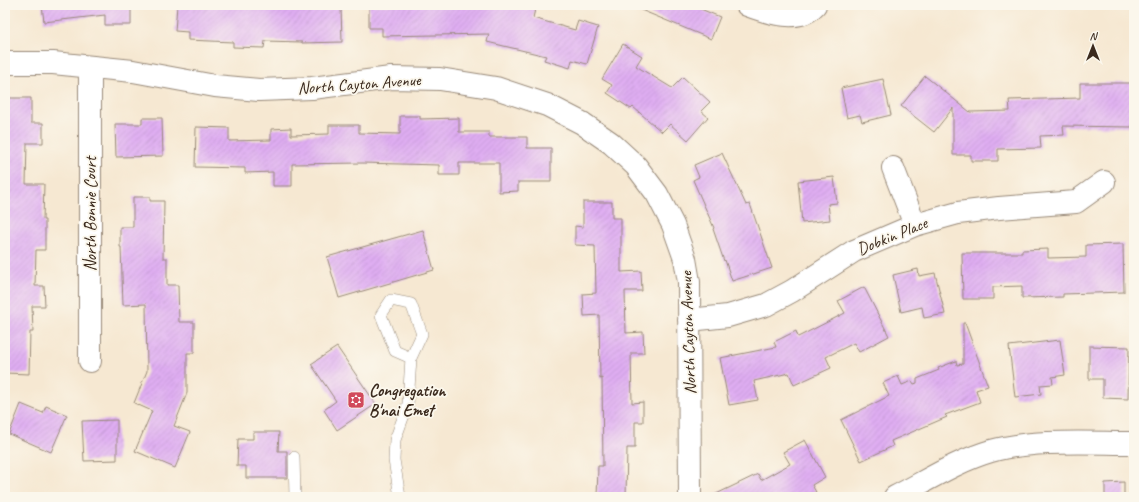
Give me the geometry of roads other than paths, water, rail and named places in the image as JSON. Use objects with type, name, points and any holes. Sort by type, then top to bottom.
[{"type":"street","points":[[747,5],[763,11],[790,16],[807,12],[813,7]]},
{"type":"street","name":"North Cayton Avenue","points":[[5,63],[53,63],[90,66],[133,71],[215,86],[259,90],[312,88],[390,78],[440,79],[496,88],[547,105],[582,123],[611,143],[636,166],[657,194],[674,225],[685,258],[689,282],[690,497]]},
{"type":"street","name":"North Bonnie Court","points":[[90,66],[90,361]]},
{"type":"street","points":[[893,168],[915,225]]},
{"type":"street","name":"Dobkin Place","points":[[689,320],[728,316],[766,305],[792,291],[854,251],[915,225],[958,213],[1076,202],[1104,182]]},
{"type":"street","points":[[895,497],[963,461],[991,451],[1047,443],[1134,443]]},
{"type":"lane","points":[[400,497],[394,460],[395,440],[408,404],[411,358],[422,334],[411,304],[390,300],[381,315],[395,351],[411,358]]},
{"type":"lane","points":[[294,458],[294,497]]},
{"type":"place","name":"Congregation B'nai Emet","points":[[356,400]]}]
